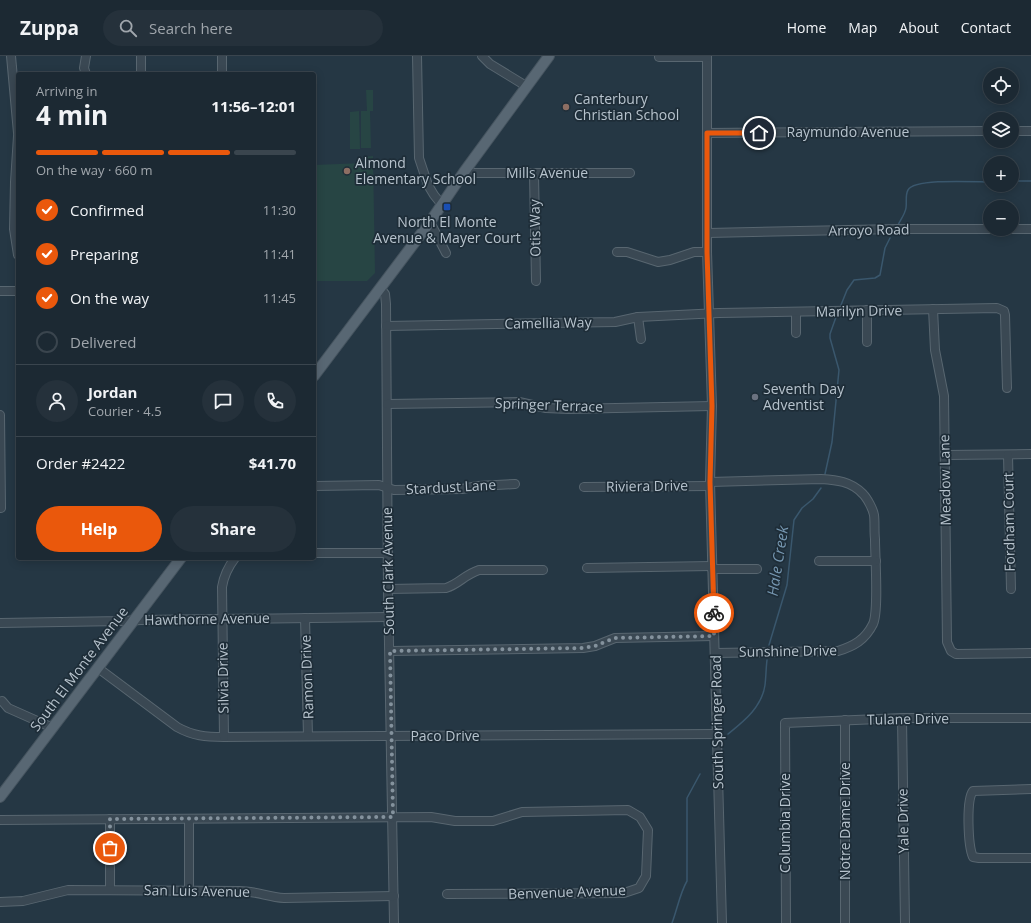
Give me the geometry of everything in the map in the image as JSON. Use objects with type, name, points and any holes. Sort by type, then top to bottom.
[{"type":"main road","points":[[316,373],[430,222],[464,172],[549,56]]},
{"type":"main road","name":"South El Monte Avenue","points":[[0,797],[179,560]]},
{"type":"street","points":[[11,56],[16,112]]},
{"type":"street","points":[[85,72],[84,68],[86,56]]},
{"type":"street","points":[[141,56],[141,72]]},
{"type":"street","points":[[222,56],[222,72]]},
{"type":"street","points":[[417,56],[419,158],[428,185],[442,205]]},
{"type":"street","points":[[482,56],[490,64],[526,86]]},
{"type":"street","points":[[659,57],[707,56]]},
{"type":"street","name":"South Springer Road","points":[[707,56],[707,252],[712,406],[710,484],[722,923]]},
{"type":"street","name":"Raymundo Avenue","points":[[707,133],[983,131]]},
{"type":"street","points":[[1019,131],[1031,131]]},
{"type":"street","points":[[16,158],[14,182],[14,229],[16,242]]},
{"type":"street","name":"Mills Avenue","points":[[464,172],[534,174],[630,173]]},
{"type":"street","name":"Otis Way","points":[[534,174],[536,281]]},
{"type":"street","points":[[430,222],[446,253]]},
{"type":"street","name":"Arroyo Road","points":[[708,233],[898,229],[1031,229]]},
{"type":"street","points":[[617,252],[627,252],[658,262],[670,260],[694,252],[707,252]]},
{"type":"street","points":[[0,291],[16,291]]},
{"type":"street","name":"South Clark Avenue","points":[[377,292],[385,294],[386,314],[388,589],[394,923]]},
{"type":"street","name":"Marilyn Drive","points":[[709,314],[997,308],[1004,311],[1005,315],[1007,388]]},
{"type":"street","name":"Meadow Lane","points":[[933,309],[935,350],[944,396],[947,642],[951,651],[961,655],[1031,653]]},
{"type":"street","points":[[867,310],[867,342]]},
{"type":"street","points":[[796,312],[796,333]]},
{"type":"street","name":"Camellia Way","points":[[386,326],[615,322],[638,317],[709,314]]},
{"type":"street","points":[[638,317],[641,339]]},
{"type":"street","name":"Springer Terrace","points":[[387,404],[519,402],[546,408],[568,409],[712,406]]},
{"type":"street","points":[[0,415],[1,508]]},
{"type":"street","points":[[945,455],[1031,454]]},
{"type":"street","name":"Fordham Court","points":[[1008,455],[1011,589]]},
{"type":"street","name":"Sunshine Drive","points":[[710,484],[821,479],[836,480],[848,483],[863,494],[874,514],[876,561],[876,607],[874,623],[866,635],[855,646],[838,652],[715,653]]},
{"type":"street","name":"Stardust Lane","points":[[316,486],[380,485],[394,490],[462,489],[478,486],[515,484]]},
{"type":"street","name":"Riviera Drive","points":[[584,487],[710,484]]},
{"type":"street","points":[[316,553],[388,553]]},
{"type":"street","name":"Silvia Drive","points":[[224,737],[222,587],[224,576],[233,560]]},
{"type":"street","points":[[819,561],[876,561]]},
{"type":"street","points":[[587,568],[758,568]]},
{"type":"street","points":[[388,589],[446,588],[452,586],[470,573],[479,570],[543,570]]},
{"type":"street","name":"Hawthorne Avenue","points":[[0,623],[222,618],[389,617]]},
{"type":"street","name":"Ramon Drive","points":[[305,618],[308,736]]},
{"type":"street","points":[[390,651],[583,648],[595,646],[615,638],[714,636]]},
{"type":"street","name":"Paco Drive","points":[[98,668],[177,727],[198,736],[717,734]]},
{"type":"street","points":[[2,701],[8,708],[52,728]]},
{"type":"street","name":"Tulane Drive","points":[[785,723],[902,718],[1031,718]]},
{"type":"street","name":"Yale Drive","points":[[902,718],[905,923]]},
{"type":"street","name":"Notre Dame Drive","points":[[845,720],[845,923]]},
{"type":"street","name":"Columbia Drive","points":[[785,723],[786,923]]},
{"type":"street","points":[[1031,789],[973,791],[970,798],[968,821],[970,850],[972,856],[979,858],[1031,858]]},
{"type":"street","name":"Benvenue Avenue","points":[[0,820],[431,817],[455,821],[493,821],[522,812],[628,810],[640,817],[648,830],[646,876],[639,888],[624,893],[447,894]]},
{"type":"street","points":[[110,819],[110,890]]},
{"type":"street","points":[[189,819],[189,890]]},
{"type":"street","name":"San Luis Avenue","points":[[0,902],[23,901],[68,890],[253,891],[272,898],[394,896]]},
{"type":"green space","points":[[366,90],[373,90],[373,111],[370,111],[371,148],[361,148],[361,111],[367,111]]},
{"type":"green space","points":[[359,111],[360,149],[350,149],[350,112]]},
{"type":"green space","points":[[373,156],[375,273],[367,281],[316,281],[316,165],[364,163],[364,157]]},
{"type":"waterway","name":"Hale Creek","points":[[1019,181],[1031,181]]},
{"type":"waterway","name":"Hale Creek","points":[[898,225],[904,214],[907,192],[913,186],[933,182],[983,182]]},
{"type":"waterway","name":"Hale Creek","points":[[841,305],[847,290],[854,280],[875,278],[880,275],[885,248],[890,238]]},
{"type":"waterway","name":"Hale Creek","points":[[825,474],[832,442],[839,370],[830,338],[836,317]]},
{"type":"waterway","name":"Hale Creek","points":[[769,645],[787,585],[794,520],[802,508],[813,499],[821,488]]},
{"type":"waterway","name":"Hale Creek","points":[[728,734],[751,713],[760,700],[765,685],[767,660]]},
{"type":"waterway","name":"Hale Creek","points":[[672,923],[680,896],[687,881],[687,798],[700,774]]},
{"type":"way so far","points":[[110,848],[110,819],[393,817],[390,651],[583,648],[595,646],[615,638],[714,636],[714,613]]},
{"type":"place","name":"Canterbury Christian School","points":[[566,107]]},
{"type":"place","name":"Almond Elementary School","points":[[347,171]]},
{"type":"place","name":"North El Monte Avenue & Mayer Court","points":[[447,207]]},
{"type":"place","name":"Seventh Day Adventist","points":[[755,397]]},
{"type":"route","points":[[714,613],[710,482],[712,406],[707,252],[707,133],[759,133]]}]
